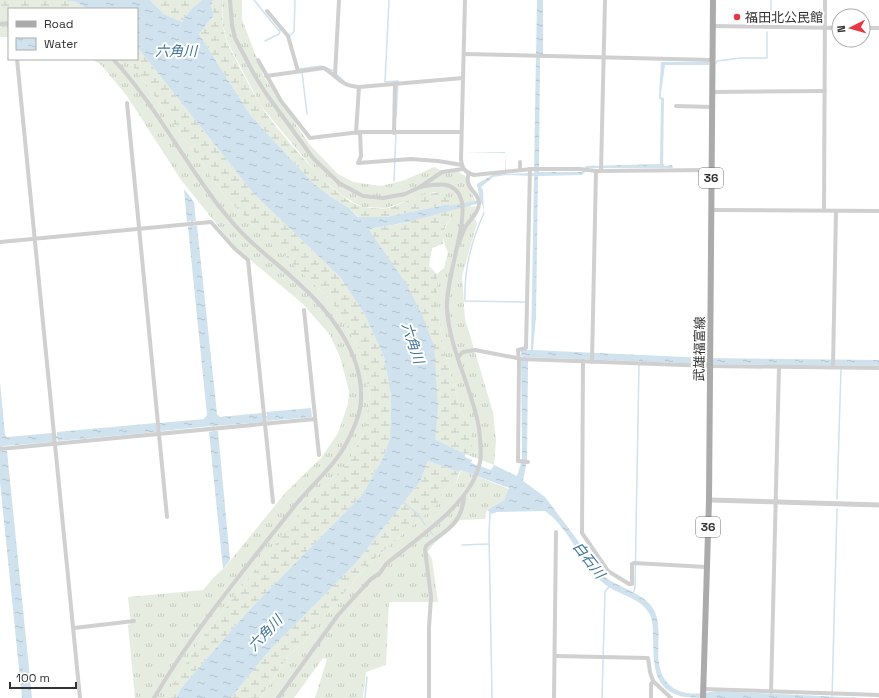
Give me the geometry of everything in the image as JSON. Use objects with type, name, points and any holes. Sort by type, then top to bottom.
[{"type":"main road","name":"武雄福富線","points":[[703,698],[709,500],[713,0]]},
{"type":"street","points":[[230,0],[232,25],[235,38],[255,76],[286,123],[325,171],[351,191],[362,196],[373,198],[394,197],[429,185],[450,185],[459,193],[462,200],[463,212],[446,295],[448,319],[458,356],[477,414],[481,439],[480,461],[475,478],[464,496],[450,511],[386,564],[380,573],[370,580],[338,615],[278,698]]},
{"type":"street","points":[[335,74],[339,0]]},
{"type":"street","points":[[462,167],[461,132],[465,0]]},
{"type":"street","points":[[592,361],[605,0]]},
{"type":"street","points":[[824,210],[825,0]]},
{"type":"street","points":[[267,11],[288,36],[301,71]]},
{"type":"street","points":[[712,26],[831,28]]},
{"type":"street","points":[[464,54],[712,60]]},
{"type":"street","points":[[18,60],[80,698]]},
{"type":"street","points":[[114,60],[141,94],[197,176],[227,216],[244,236],[296,280],[327,314],[351,351],[361,393],[360,408],[354,426],[341,454],[296,503],[201,624],[154,698]]},
{"type":"street","points":[[258,60],[281,101],[310,138],[358,133],[461,132]]},
{"type":"street","points":[[266,76],[324,68],[335,74],[343,84],[359,87],[397,85],[463,78]]},
{"type":"street","points":[[395,133],[397,85]]},
{"type":"street","points":[[359,87],[358,133],[360,156],[358,163],[395,160],[438,161],[462,167],[469,173],[482,175],[531,169],[711,170]]},
{"type":"street","points":[[712,92],[825,91]]},
{"type":"street","points":[[127,103],[167,517]]},
{"type":"street","points":[[676,106],[712,107]]},
{"type":"street","points":[[520,162],[520,170]]},
{"type":"street","points":[[420,187],[442,172],[462,167]]},
{"type":"street","points":[[522,359],[518,350],[526,348],[531,169]]},
{"type":"street","points":[[455,251],[466,226],[477,212],[478,202],[469,185],[469,173]]},
{"type":"street","points":[[711,210],[879,211]]},
{"type":"street","points":[[833,367],[836,211]]},
{"type":"street","points":[[0,242],[211,222],[234,248],[248,260],[273,502]]},
{"type":"street","points":[[304,310],[318,455]]},
{"type":"street","points":[[458,356],[463,352],[475,350],[522,359],[710,366],[879,368]]},
{"type":"street","points":[[522,359],[519,362],[518,461],[528,462]]},
{"type":"street","points":[[583,361],[582,533],[608,571],[629,584],[632,584],[632,564],[635,563],[706,567]]},
{"type":"street","points":[[771,692],[779,367]]},
{"type":"street","points":[[2,449],[315,419]]},
{"type":"street","points":[[429,698],[429,627],[431,597],[425,550],[426,546],[449,530],[458,519],[464,496]]},
{"type":"street","points":[[709,500],[879,505]]},
{"type":"street","points":[[554,698],[556,532]]},
{"type":"street","points":[[74,628],[134,622]]},
{"type":"street","points":[[555,656],[648,658],[653,681],[671,698]]},
{"type":"street","points":[[651,698],[651,684],[653,681]]},
{"type":"street","points":[[703,689],[879,695]]},
{"type":"green space","points":[[0,0],[62,0],[75,2],[86,8],[8,8],[8,14],[0,14]]},
{"type":"green space","points":[[150,0],[202,0],[191,9],[182,22],[164,14]]},
{"type":"green space","points":[[213,0],[222,0],[222,16],[225,37],[261,106],[308,164],[339,193],[352,202],[369,208],[388,208],[420,196],[436,193],[449,199],[449,204],[386,217],[359,217],[349,208],[312,182],[251,116],[199,34],[214,15],[211,6]]},
{"type":"green space","points":[[222,0],[242,0],[242,19],[264,77],[310,145],[338,174],[353,182],[381,186],[405,180],[434,167],[447,173],[457,171],[465,176],[475,201],[470,202],[471,207],[476,206],[473,216],[477,223],[462,276],[465,319],[493,412],[496,440],[494,465],[465,454],[471,453],[470,423],[461,413],[443,345],[437,308],[437,274],[444,268],[448,252],[444,243],[444,235],[446,226],[451,218],[450,210],[464,207],[449,206],[449,199],[434,192],[386,208],[362,207],[343,196],[319,176],[261,106],[227,41],[223,25]]},
{"type":"green space","points":[[0,14],[8,14],[8,37],[0,37]]},
{"type":"green space","points":[[138,48],[254,194],[340,277],[365,315],[384,357],[391,396],[390,438],[383,458],[362,495],[249,610],[182,687],[176,698],[165,698],[198,643],[304,507],[347,464],[364,432],[370,395],[357,344],[332,302],[227,199],[129,60],[138,60]]},
{"type":"green space","points":[[94,60],[129,60],[227,199],[332,302],[357,344],[370,395],[364,432],[347,464],[304,507],[198,643],[165,698],[135,698],[128,625],[131,624],[128,597],[203,590],[226,566],[286,492],[321,458],[338,433],[348,404],[349,391],[340,357],[330,335],[303,304],[235,247],[181,180],[127,96],[101,65]]},
{"type":"green space","points":[[450,210],[451,218],[445,227],[443,244],[432,248],[429,266],[437,274],[437,308],[443,345],[461,413],[470,423],[472,443],[471,453],[465,454],[435,439],[369,230],[399,224]]},
{"type":"green space","points":[[428,461],[459,472],[456,484],[446,487],[437,504],[367,565],[304,642],[289,655],[260,698],[231,698],[269,651],[355,564],[420,482]]},
{"type":"green space","points":[[461,470],[509,489],[504,500],[487,510],[485,519],[460,520],[431,547],[428,552],[432,559],[438,602],[389,602],[386,665],[366,672],[363,698],[315,698],[327,659],[323,658],[294,698],[260,698],[289,655],[304,642],[367,565],[437,504],[446,487],[456,484]]},
{"type":"water","points":[[62,0],[150,0],[164,14],[182,22],[191,9],[202,0],[213,0],[211,6],[214,15],[199,34],[251,116],[312,182],[349,208],[358,217],[386,217],[449,204],[449,206],[480,200],[477,184],[494,174],[505,173],[505,153],[464,152],[505,152],[506,174],[534,173],[537,0],[543,0],[543,54],[540,58],[539,172],[582,172],[586,166],[660,164],[661,100],[659,98],[661,62],[709,62],[709,65],[665,65],[661,93],[661,97],[664,98],[663,163],[665,166],[672,165],[673,168],[589,168],[582,175],[538,176],[536,316],[533,350],[706,358],[879,360],[879,366],[706,364],[526,357],[525,361],[528,361],[527,460],[523,481],[545,497],[606,578],[634,592],[652,606],[658,621],[658,652],[661,671],[665,680],[672,687],[682,692],[693,694],[716,691],[863,698],[706,698],[685,697],[674,694],[666,689],[657,675],[651,619],[645,607],[602,582],[587,565],[554,518],[545,511],[497,512],[492,514],[487,510],[504,500],[509,488],[461,470],[459,472],[428,461],[420,482],[355,564],[269,651],[231,698],[176,698],[182,687],[249,610],[362,495],[383,458],[390,438],[391,396],[384,357],[365,315],[340,277],[254,194],[138,48],[138,8],[86,8],[75,2]],"holes":[[[506,175],[534,176],[531,350],[521,350],[521,356],[523,357],[523,361],[521,361],[522,460],[517,476],[494,465],[491,470],[471,463],[472,460],[465,457],[465,454],[435,439],[438,408],[434,346],[423,317],[407,285],[369,230],[481,203],[484,214],[483,190],[481,187],[493,177]]]},
{"type":"water","points":[[184,189],[194,202],[196,221],[193,221],[193,226],[197,226],[217,414],[220,417],[262,413],[263,416],[267,416],[266,412],[311,408],[312,417],[267,421],[267,418],[262,418],[263,422],[214,426],[215,431],[218,431],[230,560],[223,569],[209,432],[213,431],[212,426],[161,431],[160,428],[157,428],[157,432],[58,441],[57,438],[53,438],[53,442],[3,446],[3,451],[7,451],[32,698],[22,698],[0,482],[0,382],[5,435],[7,437],[52,433],[53,436],[57,436],[57,432],[156,423],[156,426],[160,426],[160,423],[204,419],[207,415],[188,227],[191,226],[191,221],[187,222]]},
{"type":"waterway","points":[[254,0],[279,31],[281,29]]},
{"type":"waterway","points":[[289,36],[294,32],[295,0]]},
{"type":"waterway","points":[[389,0],[385,82],[398,81],[396,117]]},
{"type":"waterway","points":[[771,0],[771,23]]},
{"type":"waterway","points":[[265,41],[279,34],[280,32]]},
{"type":"waterway","points":[[716,63],[717,61],[741,58],[767,58],[767,32]]},
{"type":"waterway","points":[[299,69],[321,66],[334,71]]},
{"type":"waterway","points":[[302,72],[307,114]]},
{"type":"waterway","points":[[336,74],[344,81]]},
{"type":"waterway","points":[[394,181],[396,132]]},
{"type":"waterway","points":[[484,213],[475,234],[469,256],[465,301],[525,302]]},
{"type":"waterway","points":[[633,594],[635,587],[639,364]]},
{"type":"waterway","points":[[837,499],[841,369]]},
{"type":"waterway","points":[[403,502],[418,514],[425,525]]},
{"type":"waterway","points":[[832,698],[837,509]]},
{"type":"waterway","points":[[492,511],[490,512],[489,534],[492,698]]},
{"type":"waterway","points":[[430,531],[433,535]]},
{"type":"waterway","points":[[462,545],[489,544]]},
{"type":"waterway","points":[[602,698],[605,592],[610,585]]},
{"type":"waterway","points":[[365,698],[367,677]]},
{"type":"place","name":"福田北公民館","points":[[737,17]]},
{"type":"water label","name":"六角川","points":[[176,51]]},
{"type":"water label","name":"六角川","points":[[413,343]]},
{"type":"water label","name":"白石川","points":[[589,560]]},
{"type":"water label","name":"六角川","points":[[265,633]]}]
